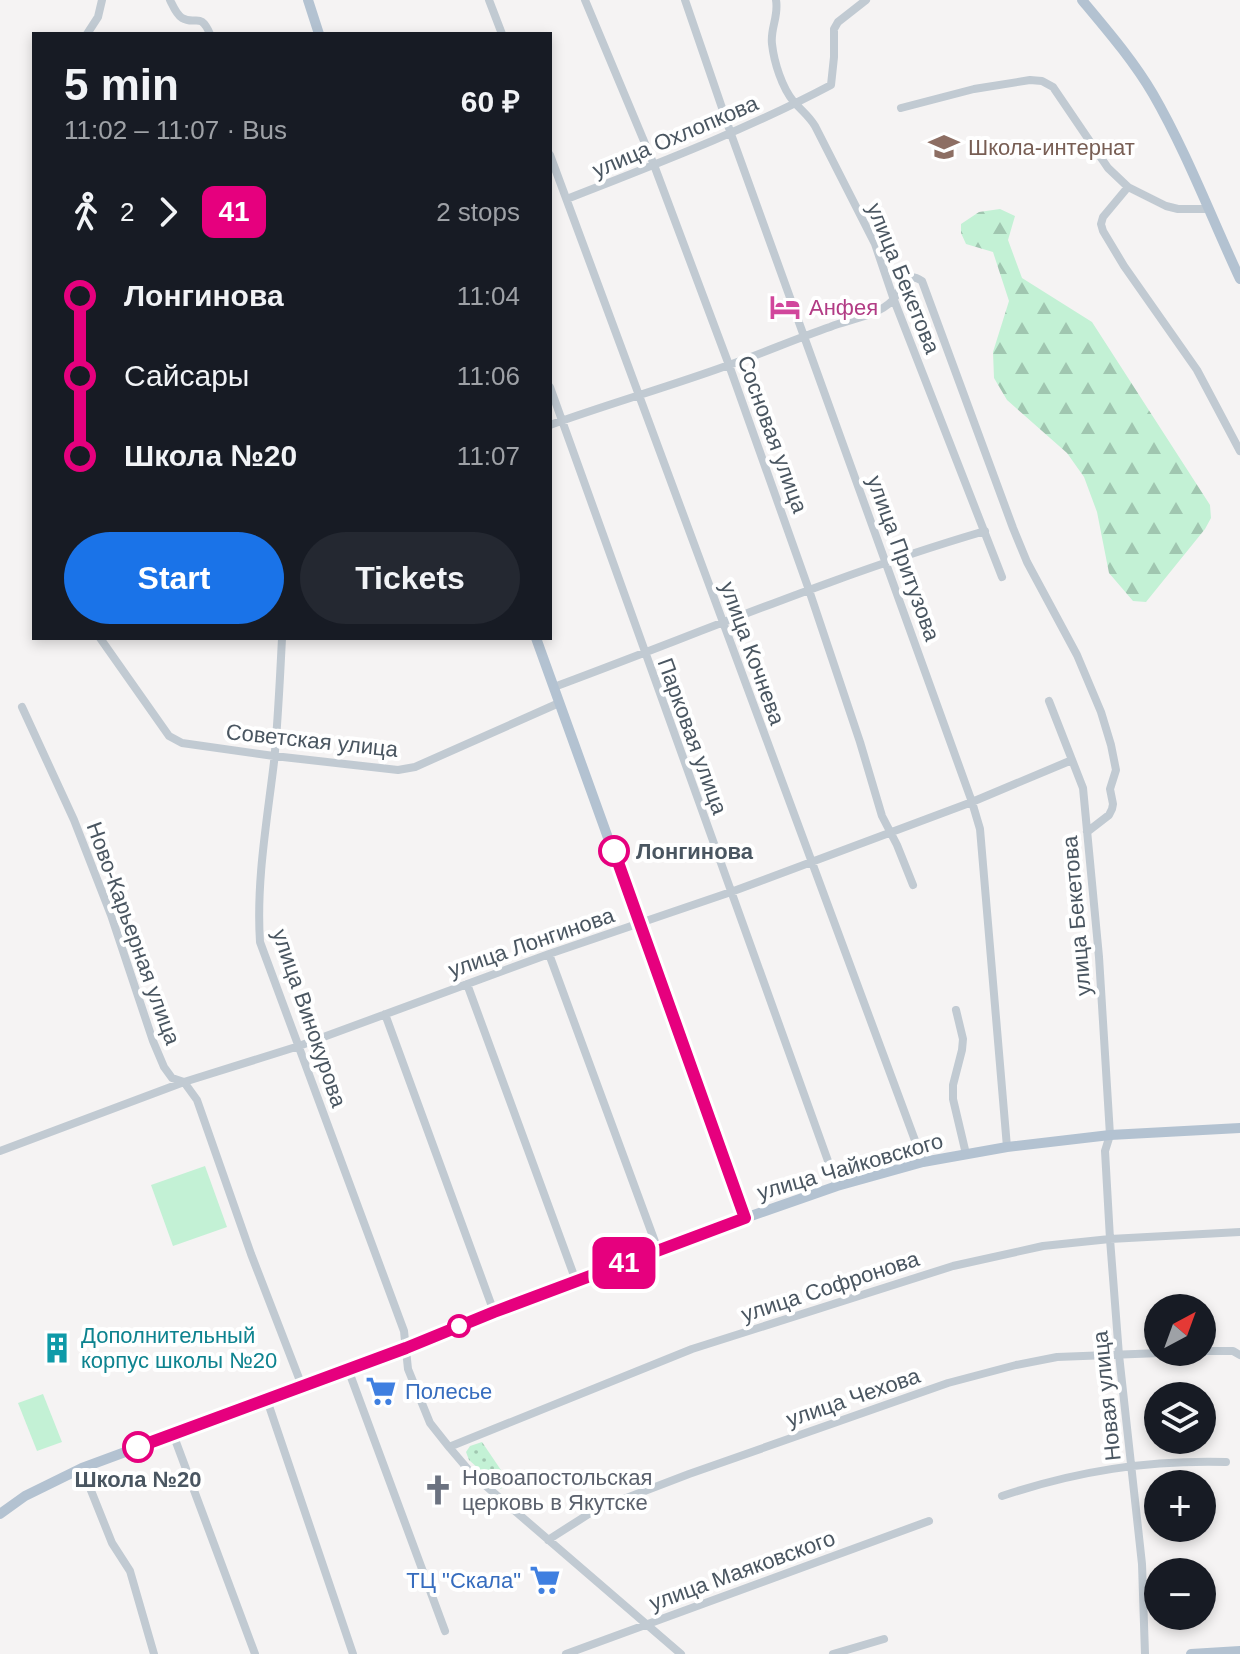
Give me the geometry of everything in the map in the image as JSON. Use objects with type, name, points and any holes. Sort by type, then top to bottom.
[{"type":"main road","points":[[308,0],[318,32]]},
{"type":"main road","points":[[1082,0],[1151,90],[1240,279]]},
{"type":"main road","points":[[537,640],[745,1218]]},
{"type":"main road","name":"улица Чайковского","points":[[0,1514],[25,1496],[82,1468],[406,1348],[658,1250],[837,1186],[923,1162],[1007,1147],[1110,1135],[1240,1128]]},
{"type":"main road","points":[[1191,1654],[1240,1651]]},
{"type":"street","points":[[88,32],[98,17],[102,0]]},
{"type":"street","points":[[170,0],[185,20],[201,20],[209,32]]},
{"type":"street","points":[[489,0],[501,32]]},
{"type":"street","name":"Сосновая улица","points":[[585,0],[654,165],[729,365],[809,590],[882,816],[913,885]]},
{"type":"street","name":"улица Притузова","points":[[685,0],[972,802],[981,835],[1007,1147]]},
{"type":"street","name":"улица Бекетова","points":[[776,0],[778,9],[772,44],[781,79],[795,104],[807,113],[815,126],[875,244],[1002,577]]},
{"type":"street","name":"улица Охлопкова","points":[[567,199],[731,134],[831,85],[834,29],[838,22],[866,0]]},
{"type":"street","points":[[901,108],[974,89],[1042,81],[1053,87],[1108,168],[1128,187],[1166,206],[1208,209]]},
{"type":"street","name":"улица Кочнева","points":[[552,160],[923,1162]]},
{"type":"street","points":[[1128,187],[1103,217],[1103,231],[1197,370],[1240,451]]},
{"type":"street","points":[[552,424],[878,311],[894,300],[905,281],[916,277],[922,281],[1027,562],[1077,655],[1111,745],[1116,770],[1110,789],[1113,804],[1109,815],[1087,832]]},
{"type":"street","name":"Парковая улица","points":[[552,392],[837,1186]]},
{"type":"street","points":[[554,687],[809,590],[947,541],[985,531]]},
{"type":"street","name":"Советская улица","points":[[101,640],[169,736],[182,743],[274,756],[398,770],[415,767],[559,703]]},
{"type":"street","name":"улица Винокурова","points":[[282,640],[274,756],[262,861],[260,942],[404,1331],[408,1369],[430,1423],[472,1474],[681,1654]]},
{"type":"street","name":"улица Бекетова","points":[[1049,701],[1083,788],[1099,957],[1110,1135]]},
{"type":"street","name":"Ново-Карьерная улица","points":[[22,707],[74,820],[164,1067],[172,1078],[184,1082],[197,1100],[302,1386]]},
{"type":"street","name":"улица Лонгинова","points":[[0,1151],[184,1082],[299,1046],[549,954],[731,892],[972,802],[1072,760]]},
{"type":"street","points":[[549,954],[658,1250]]},
{"type":"street","points":[[467,984],[576,1281]]},
{"type":"street","points":[[956,1010],[963,1039],[953,1099],[966,1154]]},
{"type":"street","points":[[385,1014],[494,1312]]},
{"type":"street","name":"Новая улица","points":[[1110,1135],[1105,1151],[1110,1239],[1119,1355],[1142,1564],[1145,1654]]},
{"type":"street","name":"улица Софронова","points":[[449,1447],[692,1349],[953,1266],[1043,1246],[1240,1232]]},
{"type":"street","points":[[1216,1351],[1233,1351],[1240,1355]]},
{"type":"street","name":"улица Чехова","points":[[548,1540],[595,1510],[948,1383],[1057,1357],[1144,1354]]},
{"type":"street","points":[[348,1369],[445,1631]]},
{"type":"street","points":[[267,1400],[353,1654]]},
{"type":"street","points":[[173,1434],[255,1654]]},
{"type":"street","points":[[1002,1496],[1102,1469],[1226,1462]]},
{"type":"street","points":[[82,1468],[112,1543],[130,1571],[154,1654]]},
{"type":"street","name":"улица Маяковского","points":[[566,1654],[929,1521]]},
{"type":"street","points":[[833,1654],[884,1639]]},
{"type":"green space","points":[[1000,209],[1015,216],[1008,240],[1022,278],[1092,322],[1210,505],[1211,518],[1205,529],[1146,602],[1133,601],[1109,573],[1097,512],[1084,477],[1067,453],[1007,400],[994,378],[993,352],[1009,301],[993,252],[966,244],[961,224],[979,212]]},
{"type":"green space","points":[[205,1166],[227,1227],[173,1246],[151,1185]]},
{"type":"green space","points":[[43,1394],[62,1442],[37,1451],[18,1403]]},
{"type":"green space","points":[[482,1442],[507,1479],[501,1489],[469,1460],[466,1452],[470,1446]]},
{"type":"bus line","name":"41","points":[[138,1447],[745,1218],[614,851]]},
{"type":"place","name":"Школа-интернат","points":[[944,147]]},
{"type":"place","name":"Анфея","points":[[785,307]]},
{"type":"place","name":"Лонгинова","points":[[614,851]]},
{"type":"place","name":"Дополнительный корпус школы №20","points":[[57,1348]]},
{"type":"place","name":"Полесье","points":[[381,1391]]},
{"type":"place","name":"Школа №20","points":[[138,1447]]},
{"type":"place","name":"Новоапостольская церковь в Якутске","points":[[438,1490]]},
{"type":"place","name":"ТЦ \"Скала\"","points":[[545,1580]]}]
